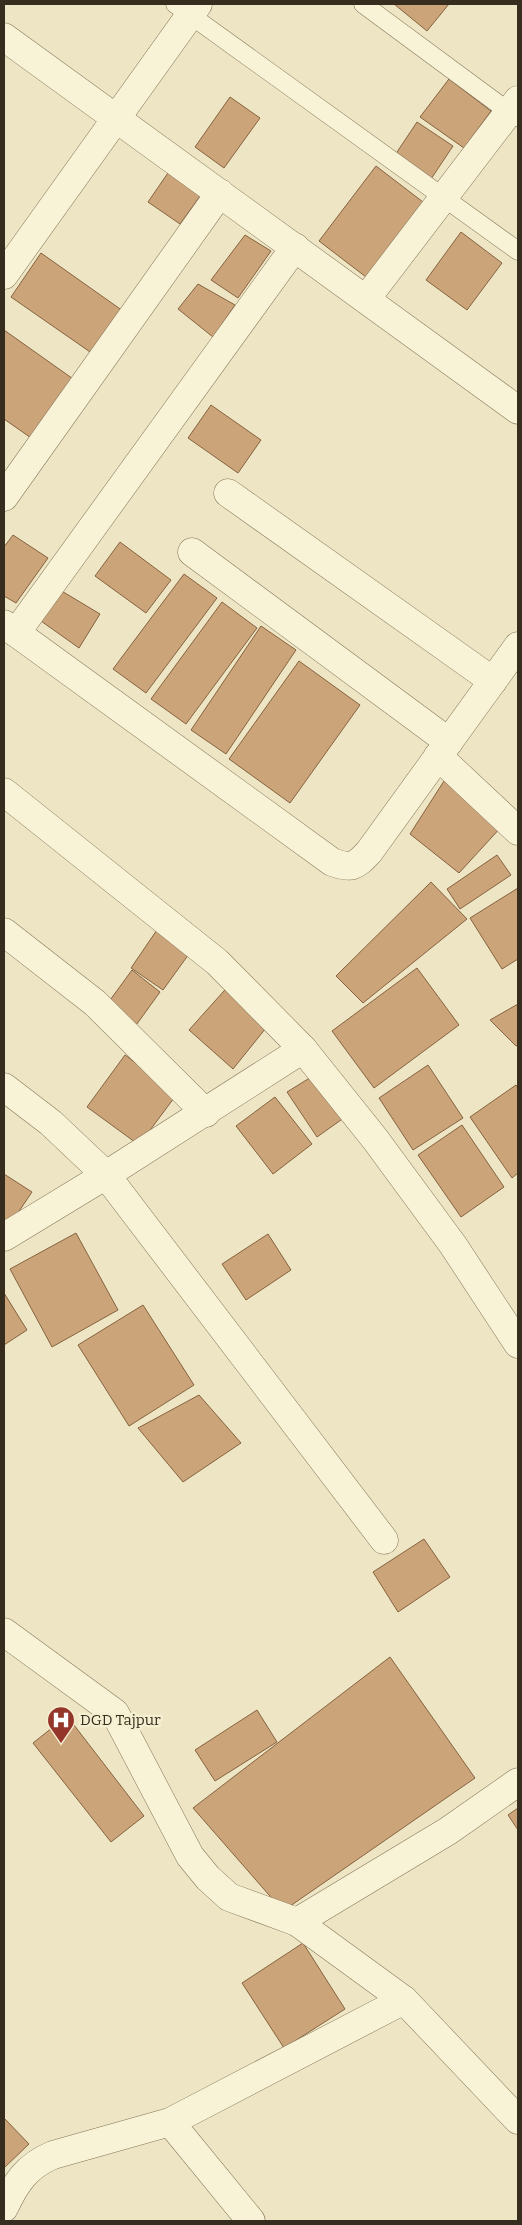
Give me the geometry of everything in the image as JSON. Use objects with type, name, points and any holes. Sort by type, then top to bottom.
[{"type":"street","points":[[4,275],[117,118],[187,7]]},
{"type":"street","points":[[4,36],[518,410]]},
{"type":"street","points":[[366,299],[444,197],[515,110]]},
{"type":"street","points":[[4,497],[220,194]]},
{"type":"street","points":[[295,247],[10,628],[332,862],[347,867],[359,863],[369,852],[518,646]]},
{"type":"street","points":[[228,493],[493,681]]},
{"type":"street","points":[[192,552],[444,749],[518,831]]},
{"type":"street","points":[[4,792],[217,962],[302,1049],[375,1139],[452,1245],[518,1344]]},
{"type":"street","points":[[4,932],[95,1003],[206,1113]]},
{"type":"street","points":[[4,1236],[106,1176],[206,1113],[302,1049]]},
{"type":"street","points":[[4,1087],[51,1123],[106,1176],[384,1540]]},
{"type":"street","points":[[4,1632],[115,1713],[190,1856],[208,1878],[229,1897],[297,1922],[404,2000],[518,2120]]},
{"type":"street","points":[[297,1922],[448,1831],[518,1782]]},
{"type":"street","points":[[4,2208],[24,2174],[35,2163],[53,2155],[170,2122],[404,2000]]},
{"type":"street","points":[[170,2122],[250,2221]]},
{"type":"lane","points":[[363,4],[515,110]]},
{"type":"lane","points":[[187,7],[518,251]]},
{"type":"building","points":[[394,4],[449,4],[427,31]]},
{"type":"building","points":[[449,79],[491,111],[464,148],[420,117]]},
{"type":"building","points":[[230,97],[260,118],[224,168],[195,147]]},
{"type":"building","points":[[417,122],[453,146],[431,179],[395,155]]},
{"type":"building","points":[[376,166],[423,202],[366,277],[319,241]]},
{"type":"building","points":[[170,170],[203,192],[180,224],[148,202]]},
{"type":"building","points":[[461,232],[502,263],[467,310],[426,280]]},
{"type":"building","points":[[245,235],[271,251],[238,298],[211,280]]},
{"type":"building","points":[[41,253],[123,311],[93,354],[11,297]]},
{"type":"building","points":[[198,284],[235,305],[213,337],[178,309]]},
{"type":"building","points":[[4,330],[76,381],[34,440],[4,419]]},
{"type":"building","points":[[211,405],[261,440],[238,473],[188,438]]},
{"type":"building","points":[[13,535],[48,558],[16,603],[4,596],[4,547]]},
{"type":"building","points":[[120,542],[171,580],[146,613],[95,576]]},
{"type":"building","points":[[184,574],[217,598],[146,693],[113,669]]},
{"type":"building","points":[[60,590],[100,614],[79,648],[41,621]]},
{"type":"building","points":[[222,602],[257,628],[186,724],[151,699]]},
{"type":"building","points":[[261,626],[296,650],[226,754],[191,730]]},
{"type":"building","points":[[299,661],[360,705],[290,803],[229,759]]},
{"type":"building","points":[[444,781],[503,825],[459,873],[410,834]]},
{"type":"building","points":[[497,855],[511,875],[460,909],[447,889]]},
{"type":"building","points":[[431,882],[467,919],[363,1003],[336,976]]},
{"type":"building","points":[[518,888],[518,959],[502,969],[470,918]]},
{"type":"building","points":[[161,924],[194,947],[163,990],[131,968]]},
{"type":"building","points":[[417,968],[459,1025],[374,1088],[332,1031]]},
{"type":"building","points":[[132,970],[160,992],[134,1028],[105,1007]]},
{"type":"building","points":[[232,982],[270,1023],[233,1069],[189,1030]]},
{"type":"building","points":[[518,1004],[518,1045],[516,1046],[490,1020]]},
{"type":"building","points":[[125,1055],[177,1094],[139,1145],[87,1107]]},
{"type":"building","points":[[428,1065],[463,1118],[413,1150],[379,1098]]},
{"type":"building","points":[[316,1074],[348,1115],[317,1137],[287,1092]]},
{"type":"building","points":[[516,1085],[518,1088],[518,1173],[512,1178],[470,1117]]},
{"type":"building","points":[[275,1097],[312,1144],[273,1174],[236,1126]]},
{"type":"building","points":[[462,1125],[504,1187],[461,1217],[418,1155]]},
{"type":"building","points":[[4,1174],[32,1192],[9,1226],[4,1223]]},
{"type":"building","points":[[76,1233],[118,1310],[52,1347],[10,1269]]},
{"type":"building","points":[[268,1234],[291,1270],[246,1300],[222,1264]]},
{"type":"building","points":[[4,1293],[27,1330],[4,1345]]},
{"type":"building","points":[[143,1305],[194,1385],[129,1426],[78,1345]]},
{"type":"building","points":[[199,1395],[241,1443],[183,1482],[138,1428]]},
{"type":"building","points":[[424,1539],[450,1577],[398,1612],[373,1572]]},
{"type":"building","points":[[390,1657],[475,1778],[283,1911],[193,1808]]},
{"type":"building","points":[[257,1710],[277,1742],[215,1781],[195,1750]]},
{"type":"building","points":[[67,1716],[144,1816],[111,1842],[33,1743]]},
{"type":"building","points":[[518,1808],[518,1830],[508,1815]]},
{"type":"building","points":[[303,1943],[345,2009],[284,2048],[242,1983]]},
{"type":"building","points":[[4,2118],[29,2144],[4,2168]]},
{"type":"place","name":"DGD Tajpur","points":[[61,1744]]}]
